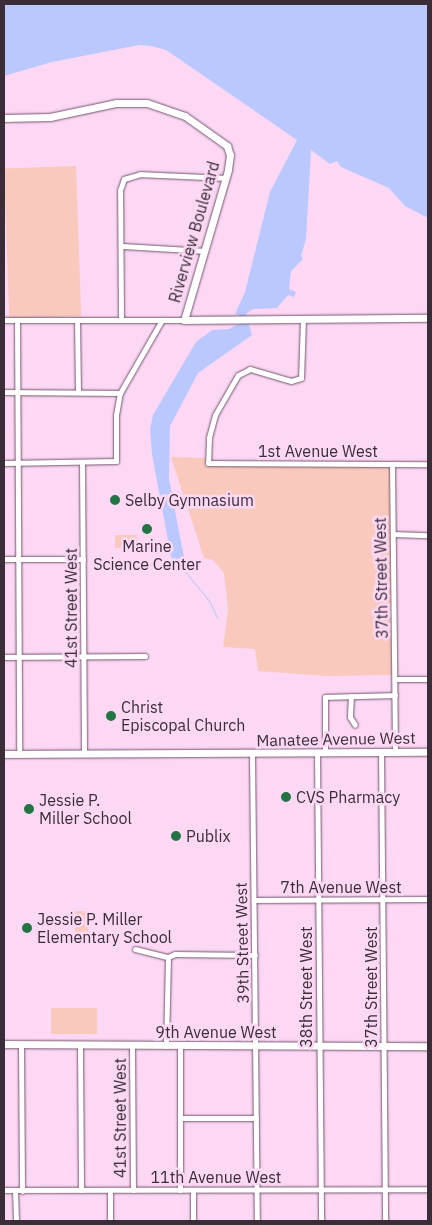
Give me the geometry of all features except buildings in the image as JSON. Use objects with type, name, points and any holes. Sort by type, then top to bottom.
[{"type":"street","name":"Riverview Boulevard","points":[[4,118],[50,117],[116,103],[160,106],[197,122],[227,146],[230,160],[184,320],[428,318]]},
{"type":"street","points":[[121,320],[120,190],[124,179],[140,174],[225,178]]},
{"type":"street","points":[[121,246],[204,251]]},
{"type":"street","name":"1st Avenue West","points":[[303,319],[301,378],[291,381],[250,369],[238,375],[215,415],[209,438],[208,463],[428,464]]},
{"type":"street","points":[[4,320],[184,320]]},
{"type":"street","points":[[17,320],[19,754]]},
{"type":"street","points":[[77,320],[78,392]]},
{"type":"street","points":[[4,463],[116,461],[116,415],[120,393],[162,320]]},
{"type":"street","points":[[4,392],[120,393]]},
{"type":"street","name":"41st Street West","points":[[82,462],[84,754]]},
{"type":"street","name":"37th Street West","points":[[392,464],[395,752]]},
{"type":"street","points":[[393,534],[428,535]]},
{"type":"street","points":[[4,559],[83,559]]},
{"type":"street","points":[[4,657],[145,656]]},
{"type":"street","points":[[395,679],[428,679]]},
{"type":"street","points":[[325,753],[324,698],[395,695]]},
{"type":"street","points":[[351,696],[350,717],[355,725]]},
{"type":"street","name":"37th Street West","points":[[382,752],[385,1221]]},
{"type":"street","name":"Manatee Avenue West","points":[[4,754],[428,752]]},
{"type":"street","name":"38th Street West","points":[[317,753],[321,1221]]},
{"type":"street","name":"39th Street West","points":[[252,754],[257,1221]]},
{"type":"street","name":"7th Avenue West","points":[[254,900],[428,899]]},
{"type":"street","points":[[135,948],[168,957],[175,954],[255,955]]},
{"type":"street","points":[[166,1046],[168,957]]},
{"type":"street","name":"9th Avenue West","points":[[4,1044],[428,1046]]},
{"type":"street","points":[[21,1045],[22,1190]]},
{"type":"street","points":[[80,1045],[81,1190]]},
{"type":"street","name":"41st Street West","points":[[132,1046],[133,1190]]},
{"type":"street","points":[[180,1046],[180,1190]]},
{"type":"street","points":[[180,1118],[256,1118]]},
{"type":"street","name":"11th Avenue West","points":[[4,1190],[428,1189]]},
{"type":"street","points":[[16,1190],[16,1221]]},
{"type":"street","name":"41st Street West","points":[[110,1190],[110,1221]]},
{"type":"street","points":[[193,1190],[193,1221]]},
{"type":"shaded area","points":[[76,166],[81,316],[9,318],[4,169]]},
{"type":"shaded area","points":[[171,457],[205,458],[206,466],[390,467],[392,675],[327,676],[258,671],[255,649],[223,647],[228,610],[224,573],[213,560],[204,558]]},
{"type":"shaded area","points":[[115,535],[137,535],[137,548],[115,548]]},
{"type":"shaded area","points":[[75,911],[88,911],[88,932],[75,932]]},
{"type":"shaded area","points":[[51,1008],[97,1008],[97,1034],[51,1034]]},
{"type":"water","points":[[4,4],[428,4],[428,218],[405,206],[389,188],[341,167],[337,161],[330,164],[311,150],[306,239],[301,256],[303,259],[291,271],[289,289],[296,292],[294,297],[288,295],[277,308],[253,309],[246,314],[252,335],[198,373],[170,426],[169,479],[186,568],[179,570],[171,557],[152,454],[150,429],[153,415],[196,342],[212,330],[229,329],[240,323],[239,315],[235,314],[245,292],[270,192],[297,140],[166,50],[151,46],[139,45],[52,62],[4,76]]},
{"type":"waterway","points":[[183,569],[210,602],[217,618]]},
{"type":"place","name":"Selby Gymnasium","points":[[115,500]]},
{"type":"place","name":"Marine Science Center","points":[[147,529]]},
{"type":"place","name":"Christ Episcopal Church","points":[[111,716]]},
{"type":"place","name":"CVS Pharmacy","points":[[286,797]]},
{"type":"place","name":"Jessie P. Miller School","points":[[29,809]]},
{"type":"place","name":"Publix","points":[[176,836]]},
{"type":"place","name":"Jessie P. Miller Elementary School","points":[[27,928]]}]
